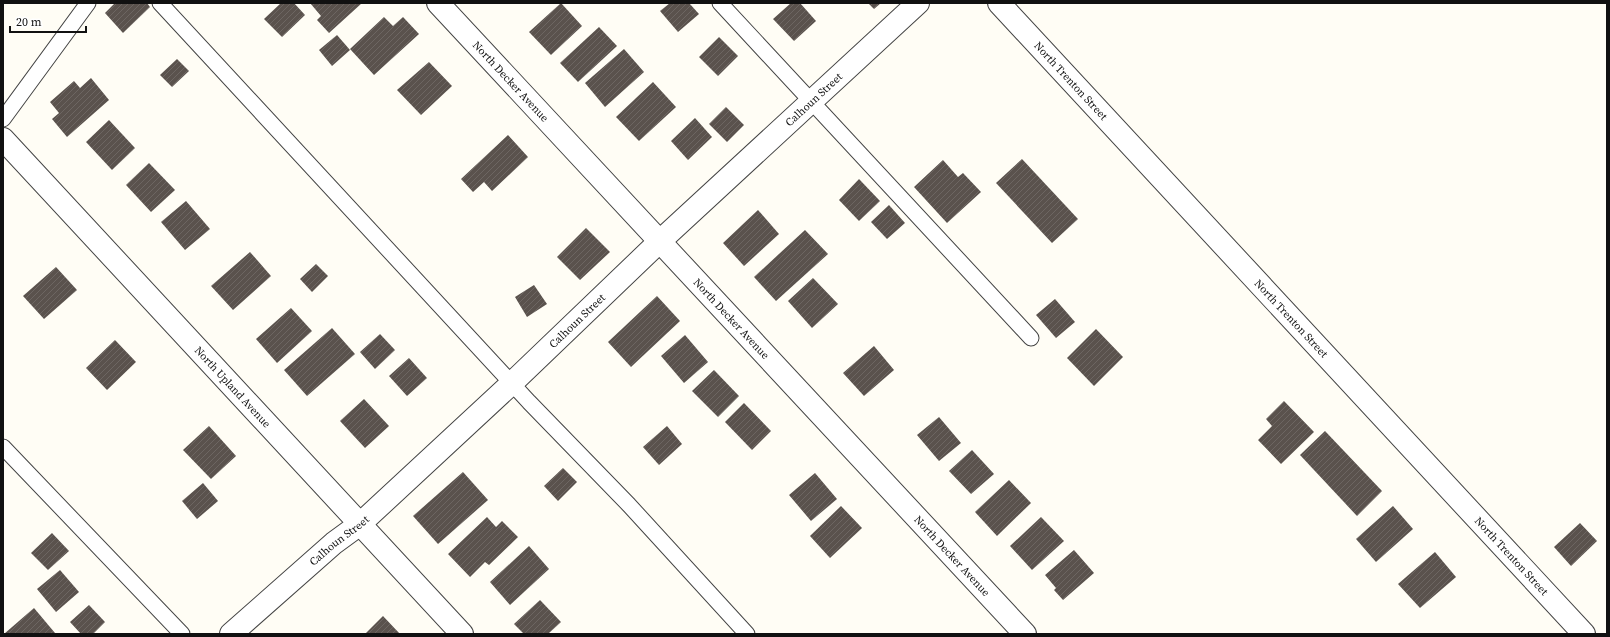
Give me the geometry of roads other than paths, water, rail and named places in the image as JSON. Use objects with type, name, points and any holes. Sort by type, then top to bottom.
[{"type":"street","name":"North Decker Avenue","points":[[438,3],[1025,634]]},
{"type":"street","name":"Calhoun Street","points":[[231,634],[334,542],[360,524],[512,383],[659,242],[918,3]]},
{"type":"street","name":"North Trenton Street","points":[[999,3],[1584,634]]},
{"type":"street","name":"North Upland Avenue","points":[[3,139],[462,634]]},
{"type":"lane","points":[[3,119],[88,3]]},
{"type":"lane","points":[[160,3],[529,402],[629,505],[747,634]]},
{"type":"lane","points":[[720,3],[1031,338]]},
{"type":"lane","points":[[3,447],[182,634]]}]
